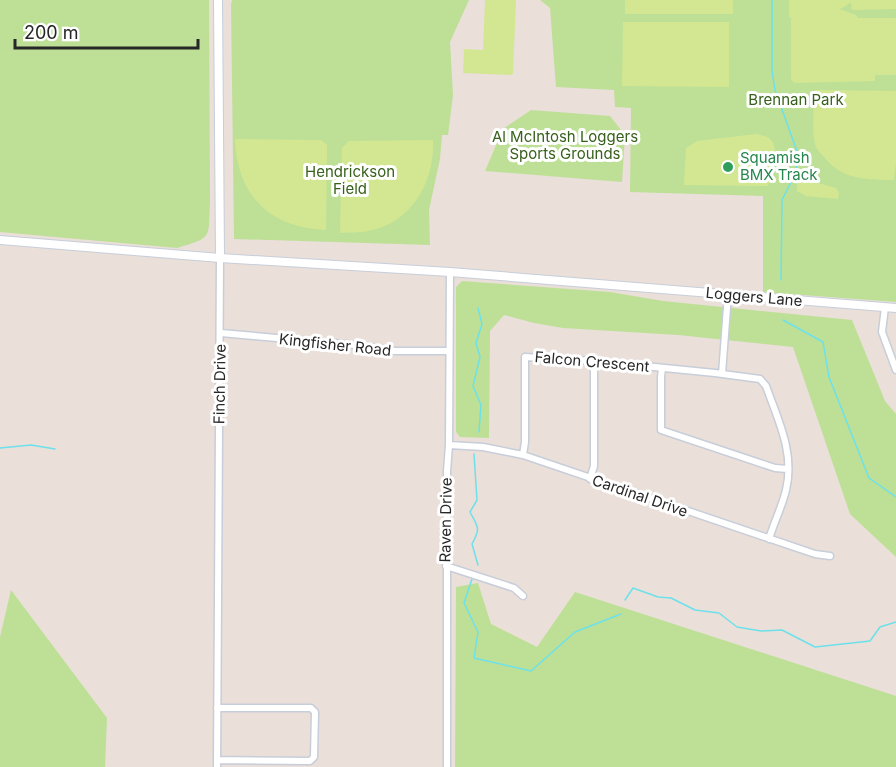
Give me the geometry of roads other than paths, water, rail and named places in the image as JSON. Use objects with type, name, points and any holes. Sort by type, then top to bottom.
[{"type":"street","name":"Finch Drive","points":[[217,764],[220,333],[218,0]]},
{"type":"street","name":"Loggers Lane","points":[[0,240],[220,258],[450,272],[896,308]]},
{"type":"street","name":"Raven Drive","points":[[447,767],[446,566],[447,471],[450,445],[450,272]]},
{"type":"street","points":[[722,374],[728,294]]},
{"type":"street","points":[[885,307],[882,332],[891,347],[896,370]]},
{"type":"street","name":"Kingfisher Road","points":[[220,333],[395,351],[449,351]]},
{"type":"street","name":"Falcon Crescent","points":[[523,455],[525,357],[594,361],[755,378],[764,382],[767,389],[786,445],[788,469]]},
{"type":"street","points":[[590,479],[594,466],[594,361]]},
{"type":"street","points":[[662,368],[661,430],[775,468],[788,469],[786,491],[769,539]]},
{"type":"street","name":"Cardinal Drive","points":[[450,445],[483,447],[523,455],[769,539],[815,554],[830,556]]},
{"type":"street","points":[[446,566],[514,588],[523,596]]},
{"type":"street","points":[[217,708],[311,708],[315,712],[314,757],[310,761],[217,764]]},
{"type":"waterway","points":[[772,0],[772,71],[775,90],[798,154],[796,172],[782,200],[781,280]]},
{"type":"waterway","points":[[478,308],[482,324],[476,343],[480,357],[473,386],[481,405],[479,432]]},
{"type":"waterway","points":[[783,320],[823,342],[829,377],[869,478],[896,497]]},
{"type":"waterway","points":[[0,448],[31,445],[55,449]]},
{"type":"waterway","points":[[474,454],[477,500],[470,512],[477,528],[472,544],[478,565]]},
{"type":"waterway","points":[[472,579],[464,603],[478,632],[474,658],[531,671],[575,632],[621,614]]},
{"type":"waterway","points":[[625,600],[633,588],[658,597],[671,598],[695,610],[719,613],[737,627],[761,631],[782,630],[815,647],[870,641],[880,627],[896,622]]},
{"type":"place","name":"Squamish BMX Track","points":[[728,167]]},
{"type":"park label","name":"Brennan Park","points":[[796,100]]},
{"type":"park label","name":"Al McIntosh Loggers Sports Grounds","points":[[565,146]]},
{"type":"park label","name":"Hendrickson Field","points":[[350,180]]}]
